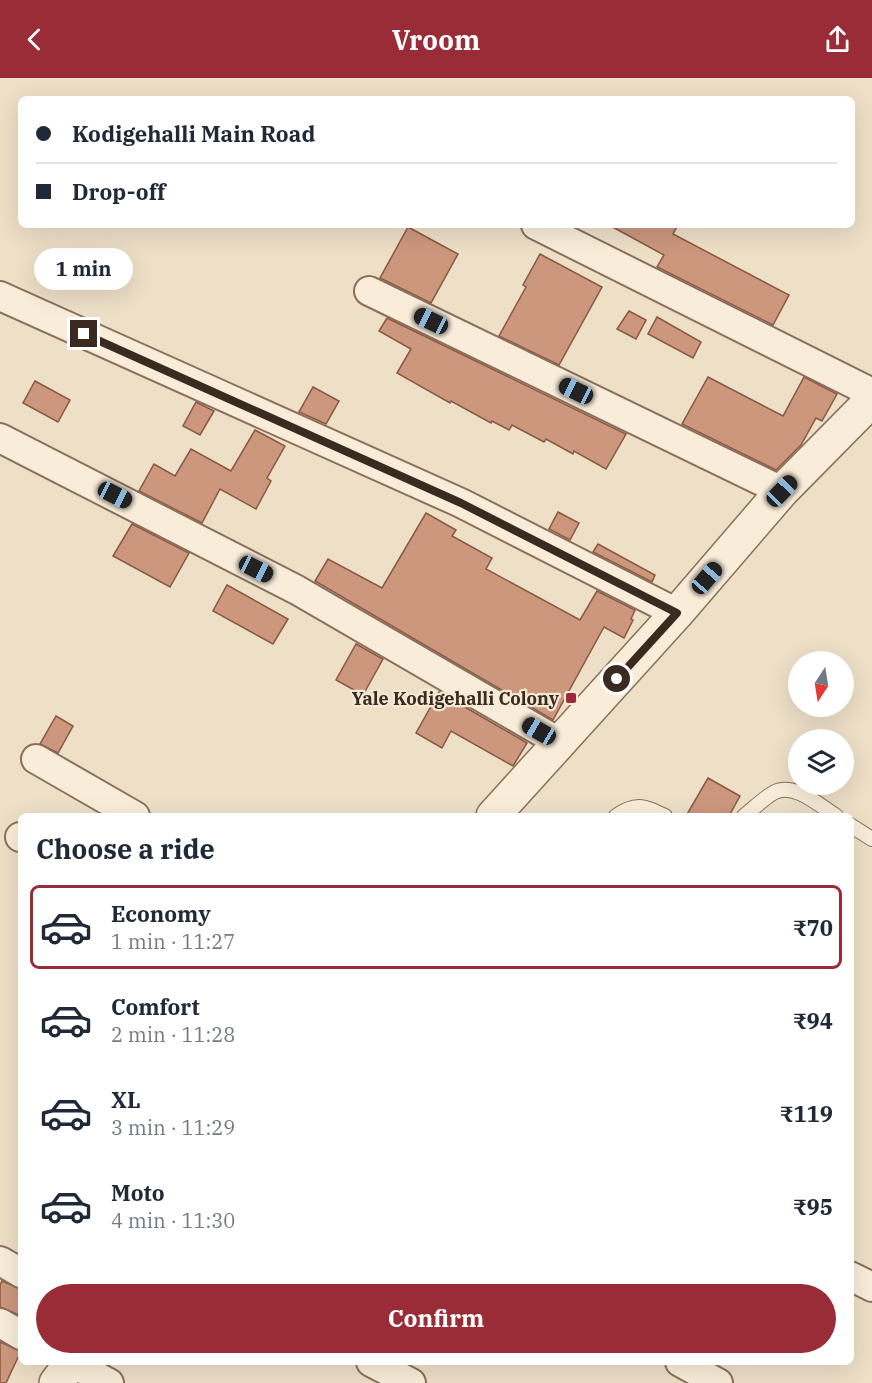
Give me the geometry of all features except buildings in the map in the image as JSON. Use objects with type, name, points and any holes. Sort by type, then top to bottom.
[{"type":"street","points":[[496,813],[677,613],[782,491],[869,404],[542,228]]},
{"type":"street","points":[[369,291],[782,491]]},
{"type":"street","points":[[0,296],[461,503],[677,613]]},
{"type":"street","points":[[0,438],[297,590],[559,742]]},
{"type":"street","points":[[36,759],[130,813]]},
{"type":"street","points":[[0,1261],[18,1271]]},
{"type":"street","points":[[854,1278],[872,1287]]},
{"type":"street","points":[[0,1323],[18,1333]]},
{"type":"street","points":[[56,1383],[69,1365]]},
{"type":"street","points":[[76,1365],[108,1383]]},
{"type":"street","points":[[377,1365],[411,1383]]},
{"type":"street","points":[[685,1365],[718,1383]]},
{"type":"lane","points":[[748,813],[775,792],[782,790],[802,794],[831,813]]},
{"type":"lane","points":[[622,813],[636,806],[658,813]]},
{"type":"lane","points":[[854,828],[872,839]]},
{"type":"place","name":"Yale Kodigehalli Colony","points":[[571,698]]},
{"type":"route","points":[[84,334],[461,503],[677,613],[617,679]]}]
